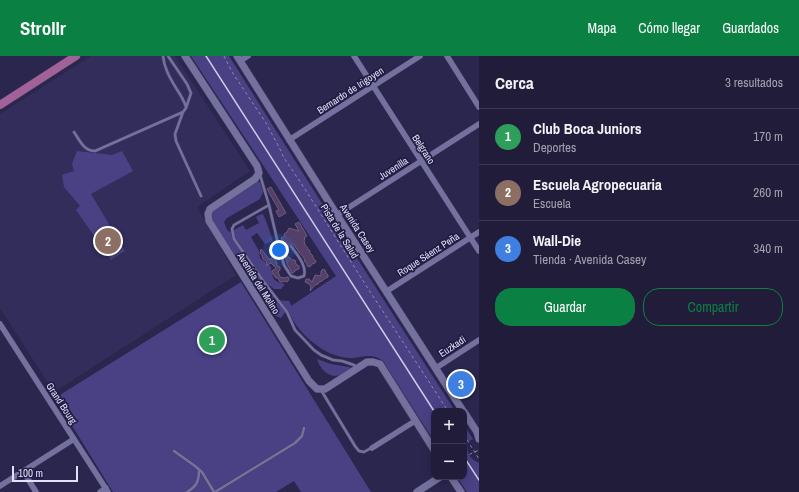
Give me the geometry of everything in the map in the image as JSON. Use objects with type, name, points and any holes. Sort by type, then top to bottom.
[{"type":"main road","points":[[0,104],[76,56]]},
{"type":"street","points":[[185,56],[257,166],[259,173]]},
{"type":"street","points":[[239,58],[248,56]]},
{"type":"street","name":"Belgrano","points":[[354,56],[479,251]]},
{"type":"street","name":"Bernardo de Irigoyen","points":[[289,140],[420,56]]},
{"type":"street","points":[[447,56],[479,107]]},
{"type":"street","name":"Avenida Casey","points":[[239,58],[289,140],[461,408]]},
{"type":"street","name":"Juvenilla","points":[[337,215],[479,124]]},
{"type":"street","name":"Avenida del Molino","points":[[259,173],[256,179],[210,209],[208,214],[209,221],[309,381],[317,388],[321,388]]},
{"type":"street","name":"Roque Sáenz Peña","points":[[387,291],[479,232]]},
{"type":"street","name":"Grand Bourg","points":[[0,324],[107,490]]},
{"type":"street","name":"Euzkadi","points":[[436,368],[479,340]]},
{"type":"street","points":[[321,388],[325,389],[367,362],[380,364],[431,445]]},
{"type":"street","name":"Avenida Casey","points":[[467,417],[478,435]]},
{"type":"street","points":[[372,448],[415,421]]},
{"type":"street","points":[[0,486],[74,439]]},
{"type":"street","points":[[23,471],[36,492]]},
{"type":"street","points":[[417,492],[435,480]]},
{"type":"street","points":[[453,480],[461,492]]},
{"type":"street","points":[[100,492],[107,490]]},
{"type":"lane","points":[[163,56],[164,64],[171,80],[185,102],[186,108]]},
{"type":"lane","points":[[168,56],[187,84],[191,93],[175,134],[176,141],[201,196]]},
{"type":"lane","points":[[74,132],[86,148],[90,151],[95,151],[184,112]]},
{"type":"lane","points":[[259,173],[284,265],[291,276],[298,278],[304,276],[306,271],[291,246]]},
{"type":"lane","points":[[269,206],[234,225],[232,229],[234,239],[286,312],[295,330],[314,350],[321,355],[354,365],[357,368]]},
{"type":"lane","points":[[321,388],[322,392],[359,451],[364,452],[372,448]]},
{"type":"lane","points":[[174,451],[202,472],[215,492],[295,443],[302,436],[304,428]]},
{"type":"lane","points":[[187,492],[195,486],[199,479],[199,469]]},
{"type":"path","name":"Pista de la Salud","points":[[224,56],[242,88],[266,123],[290,168],[446,408]]},
{"type":"path","points":[[467,440],[479,459]]},
{"type":"path","points":[[467,456],[479,450]]},
{"type":"shaded area","points":[[91,56],[175,56],[250,171],[197,207],[236,275],[54,392],[0,308],[0,114]]},
{"type":"shaded area","points":[[191,56],[229,56],[453,408],[431,408],[431,436],[383,361],[379,358],[371,356],[350,358],[336,356],[329,353],[306,336],[297,326],[287,310],[281,318],[274,315],[268,309],[254,290],[239,262],[214,227],[210,214],[213,210],[256,182],[260,182],[263,192],[260,199],[227,218],[224,222],[227,230],[230,232],[243,225],[246,230],[259,223],[256,217],[263,214],[273,241],[265,244],[257,233],[251,237],[259,251],[260,258],[271,267],[274,279],[285,284],[281,289],[274,289],[269,285],[265,287],[275,300],[289,301],[291,306],[336,276]]},
{"type":"shaded area","points":[[77,151],[112,155],[122,151],[133,171],[91,194],[125,251],[111,260],[76,210],[80,206],[64,187],[62,175],[74,171],[72,164]]},
{"type":"shaded area","points":[[241,282],[371,492],[301,492],[294,481],[276,492],[113,492],[55,398]]},
{"type":"shaded area","points":[[317,359],[331,364],[351,368],[341,375],[330,375],[323,370]]},
{"type":"shaded area","points":[[467,430],[473,439],[467,442]]},
{"type":"shaded area","points":[[467,449],[469,455],[479,463],[479,492],[467,492],[459,480],[467,480]]},
{"type":"building","points":[[271,187],[286,213],[279,217],[276,211],[279,210],[267,189]]},
{"type":"building","points":[[299,222],[307,236],[304,238],[305,245],[316,261],[310,267],[307,266],[307,263],[294,244],[288,245],[289,248],[286,249],[281,238],[285,236],[284,234],[289,228],[299,231],[295,224]]},
{"type":"building","points":[[261,249],[270,260],[273,256],[276,256],[277,266],[280,267],[278,272],[280,277],[288,277],[289,279],[287,282],[280,282],[278,278],[276,278],[272,271],[276,268],[271,263],[266,266],[266,261],[260,253]]},
{"type":"building","points":[[286,252],[287,257],[295,260],[296,264],[299,266],[299,269],[293,273],[287,264],[283,253]]},
{"type":"building","points":[[323,269],[328,277],[315,285],[310,291],[311,287],[305,282],[306,279],[309,279],[312,282],[315,275],[321,276],[321,271]]},
{"type":"railway","points":[[206,56],[432,408]]},
{"type":"railway","points":[[467,462],[479,480]]},
{"type":"place","name":"Escuela Agropecuaria","points":[[108,241]]},
{"type":"place","name":"Club Boca Juniors","points":[[212,340]]},
{"type":"place","name":"Wall-Die","points":[[461,384]]}]
